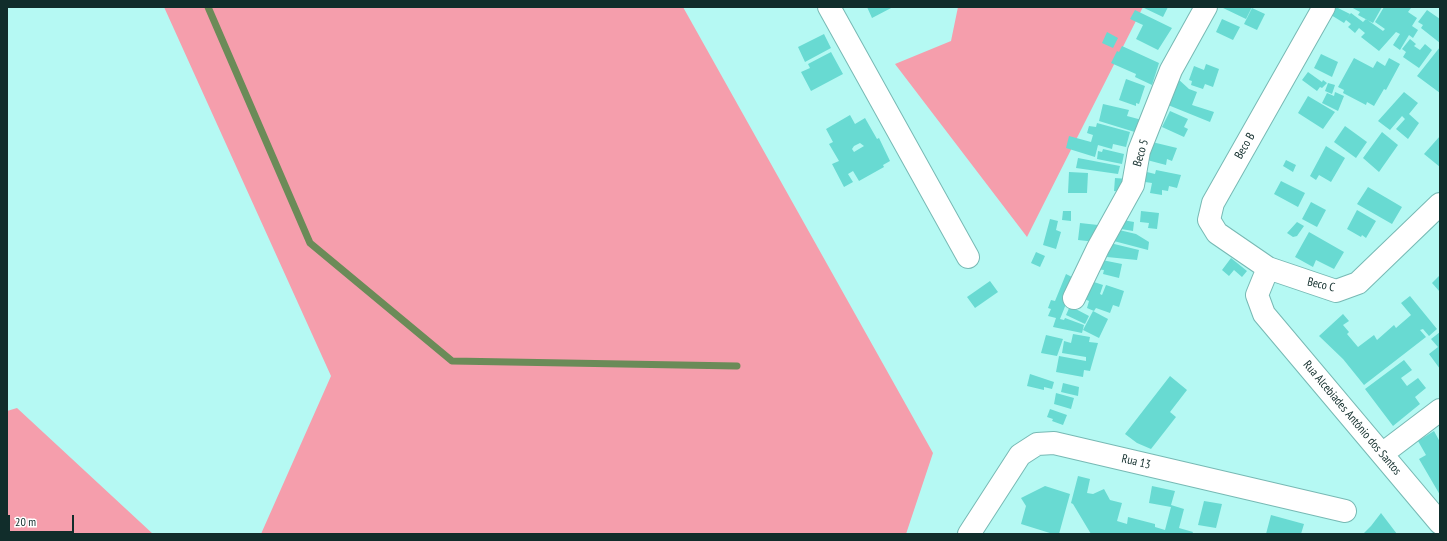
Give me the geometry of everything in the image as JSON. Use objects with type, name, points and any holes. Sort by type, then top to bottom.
[{"type":"street","points":[[829,7],[968,257]]},
{"type":"street","name":"Beco 5","points":[[1074,298],[1098,248],[1133,185],[1139,151],[1171,70],[1206,7]]},
{"type":"street","name":"Beco B","points":[[1268,268],[1217,233],[1209,220],[1212,203],[1324,7]]},
{"type":"street","name":"Beco C","points":[[1268,268],[1336,291],[1358,283],[1440,204]]},
{"type":"street","name":"Rua Alcebiades Antônio dos Santos","points":[[1268,268],[1257,296],[1264,314],[1440,523]]},
{"type":"street","points":[[1382,454],[1440,410]]},
{"type":"street","name":"Rua 13","points":[[969,534],[1020,455],[1038,444],[1054,444],[1345,511]]},
{"type":"shaded area","points":[[164,7],[683,7],[933,453],[906,534],[261,534],[331,376]]},
{"type":"shaded area","points":[[958,7],[1143,7],[1027,237],[895,64],[951,41]]},
{"type":"shaded area","points":[[17,408],[153,534],[7,534],[7,411]]},
{"type":"building","points":[[867,7],[893,7],[872,18]]},
{"type":"building","points":[[1142,7],[1168,7],[1163,17]]},
{"type":"building","points":[[1221,7],[1252,7],[1246,19]]},
{"type":"building","points":[[1336,7],[1350,14],[1347,18],[1351,13],[1363,22],[1366,19],[1383,31],[1385,29],[1375,22],[1384,7],[1409,7],[1411,8],[1408,12],[1417,18],[1412,26],[1418,30],[1413,38],[1409,35],[1400,50],[1393,45],[1400,34],[1396,32],[1379,51],[1361,37],[1365,33],[1359,28],[1355,33],[1348,27],[1351,24],[1346,20],[1344,23],[1331,15]]},
{"type":"building","points":[[1351,7],[1382,7],[1373,23],[1358,15],[1360,12]]},
{"type":"building","points":[[1252,8],[1265,14],[1257,30],[1244,24]]},
{"type":"building","points":[[1135,10],[1172,28],[1158,50],[1136,39],[1143,25],[1130,19]]},
{"type":"building","points":[[1427,10],[1440,19],[1440,43],[1421,28],[1423,25],[1418,22]]},
{"type":"building","points":[[1222,19],[1240,27],[1233,40],[1216,32]]},
{"type":"building","points":[[1107,32],[1118,38],[1113,48],[1102,43]]},
{"type":"building","points":[[824,34],[831,48],[805,62],[798,47]]},
{"type":"building","points":[[1410,39],[1416,44],[1414,46],[1420,50],[1425,44],[1432,50],[1419,68],[1403,57],[1406,52],[1402,49]]},
{"type":"building","points":[[1122,46],[1159,63],[1152,85],[1135,77],[1136,74],[1111,63],[1117,51],[1119,52]]},
{"type":"building","points":[[1440,47],[1440,93],[1417,76]]},
{"type":"building","points":[[831,52],[843,74],[811,91],[801,72],[810,68],[808,64]]},
{"type":"building","points":[[1321,54],[1338,62],[1332,77],[1314,68]]},
{"type":"building","points":[[1354,58],[1373,68],[1377,61],[1385,66],[1389,58],[1400,64],[1386,90],[1384,89],[1374,106],[1367,102],[1366,105],[1343,93],[1344,90],[1338,87]]},
{"type":"building","points":[[1206,64],[1219,69],[1213,87],[1205,84],[1203,89],[1191,85],[1192,81],[1189,80],[1194,66],[1204,70]]},
{"type":"building","points":[[1308,72],[1322,82],[1323,80],[1327,83],[1322,88],[1320,87],[1317,91],[1302,80]]},
{"type":"building","points":[[1177,78],[1189,89],[1197,92],[1192,105],[1214,112],[1210,122],[1168,105]]},
{"type":"building","points":[[1126,79],[1145,86],[1139,104],[1136,103],[1136,106],[1119,100]]},
{"type":"building","points":[[1328,83],[1335,85],[1332,94],[1325,91]]},
{"type":"building","points":[[1335,92],[1344,96],[1338,111],[1322,103],[1327,93],[1334,96]]},
{"type":"building","points":[[1404,92],[1418,103],[1409,114],[1419,123],[1408,139],[1396,129],[1405,119],[1402,116],[1390,130],[1378,121]]},
{"type":"building","points":[[1308,96],[1335,112],[1323,129],[1298,113]]},
{"type":"building","points":[[1103,104],[1129,110],[1127,116],[1142,120],[1138,133],[1099,121]]},
{"type":"building","points":[[1170,111],[1188,119],[1184,127],[1188,129],[1184,137],[1162,127]]},
{"type":"building","points":[[850,115],[855,124],[865,118],[877,139],[879,138],[890,161],[883,165],[884,167],[859,181],[853,171],[848,174],[853,182],[844,187],[832,164],[839,161],[829,144],[833,142],[826,129]],"holes":[[[860,143],[864,146],[854,152],[852,149]]]},
{"type":"building","points":[[1097,123],[1130,132],[1126,147],[1113,144],[1112,149],[1098,145],[1095,157],[1066,148],[1069,136],[1091,142],[1093,135],[1087,133],[1089,126],[1096,127]]},
{"type":"building","points":[[1345,126],[1367,142],[1356,158],[1334,142]]},
{"type":"building","points":[[1382,132],[1398,145],[1379,172],[1363,158]]},
{"type":"building","points":[[1440,136],[1440,167],[1424,154]]},
{"type":"building","points":[[1152,142],[1177,148],[1172,161],[1167,159],[1166,165],[1147,160]]},
{"type":"building","points":[[1326,146],[1345,158],[1331,182],[1319,175],[1316,180],[1310,176]]},
{"type":"building","points":[[1103,149],[1124,154],[1122,164],[1097,159],[1098,151],[1102,152]]},
{"type":"building","points":[[1078,158],[1120,166],[1118,174],[1076,168]]},
{"type":"building","points":[[1286,160],[1296,165],[1293,172],[1283,166]]},
{"type":"building","points":[[1156,170],[1181,175],[1177,188],[1169,186],[1168,191],[1162,190],[1162,195],[1150,193],[1152,183],[1145,182],[1147,172],[1155,174]]},
{"type":"building","points":[[1069,172],[1088,173],[1087,193],[1068,193]]},
{"type":"building","points":[[1115,178],[1128,179],[1126,192],[1114,191]]},
{"type":"building","points":[[1281,181],[1305,193],[1298,207],[1274,194]]},
{"type":"building","points":[[1368,187],[1402,207],[1392,224],[1357,204]]},
{"type":"building","points":[[1311,202],[1326,210],[1317,227],[1302,219]]},
{"type":"building","points":[[1357,210],[1376,221],[1366,238],[1362,235],[1361,237],[1347,229]]},
{"type":"building","points":[[1063,211],[1071,211],[1071,221],[1062,220]]},
{"type":"building","points":[[1141,211],[1159,213],[1157,229],[1148,228],[1149,223],[1140,222]]},
{"type":"building","points":[[1050,219],[1058,221],[1056,230],[1061,232],[1056,249],[1043,245]]},
{"type":"building","points":[[1117,219],[1134,222],[1133,231],[1115,228]]},
{"type":"building","points":[[1297,222],[1304,226],[1297,236],[1293,237],[1287,233]]},
{"type":"building","points":[[1080,223],[1098,225],[1096,242],[1078,240]]},
{"type":"building","points":[[1115,229],[1136,234],[1149,242],[1148,250],[1110,240]]},
{"type":"building","points":[[1309,232],[1344,252],[1334,269],[1316,260],[1313,267],[1295,257]]},
{"type":"building","points":[[1110,243],[1139,250],[1137,260],[1107,257]]},
{"type":"building","points":[[1036,252],[1045,256],[1040,267],[1031,263]]},
{"type":"building","points":[[1231,258],[1247,271],[1242,277],[1234,270],[1229,276],[1222,270]]},
{"type":"building","points":[[1097,259],[1122,264],[1119,278],[1103,274],[1104,270],[1095,269]]},
{"type":"building","points":[[1066,274],[1076,279],[1060,319],[1064,320],[1065,318],[1084,325],[1082,333],[1053,327],[1056,318],[1048,316],[1051,309],[1048,308],[1051,300],[1055,301]]},
{"type":"building","points":[[1440,275],[1440,292],[1432,283]]},
{"type":"building","points":[[1088,280],[1103,285],[1100,294],[1102,295],[1106,285],[1124,291],[1119,307],[1113,305],[1110,313],[1096,308],[1094,311],[1087,308],[1089,301],[1082,298]]},
{"type":"building","points":[[990,281],[998,292],[975,308],[967,297]]},
{"type":"building","points":[[1410,296],[1437,329],[1429,336],[1423,329],[1420,330],[1426,337],[1364,385],[1343,359],[1319,336],[1343,314],[1349,321],[1343,325],[1349,332],[1347,334],[1358,347],[1374,335],[1377,340],[1394,325],[1396,328],[1411,315],[1401,303]]},
{"type":"building","points":[[1070,306],[1089,316],[1085,324],[1066,315]]},
{"type":"building","points":[[1093,311],[1108,319],[1099,338],[1083,330]]},
{"type":"building","points":[[1440,332],[1440,369],[1429,354],[1438,347],[1431,339]]},
{"type":"building","points":[[1073,334],[1090,337],[1089,342],[1098,343],[1090,371],[1084,370],[1083,377],[1056,372],[1059,356],[1086,361],[1086,357],[1062,353],[1064,341],[1071,343]]},
{"type":"building","points":[[1046,335],[1063,339],[1057,356],[1041,353]]},
{"type":"building","points":[[1404,360],[1412,370],[1401,378],[1407,386],[1418,378],[1426,388],[1415,397],[1420,404],[1393,426],[1365,389]]},
{"type":"building","points":[[1030,374],[1054,382],[1052,389],[1044,387],[1044,390],[1027,386]]},
{"type":"building","points":[[1170,376],[1187,390],[1170,412],[1176,417],[1151,449],[1137,443],[1125,434]]},
{"type":"building","points":[[1063,383],[1079,387],[1078,396],[1061,392]]},
{"type":"building","points":[[1056,393],[1074,398],[1071,409],[1054,404]]},
{"type":"building","points":[[1050,409],[1067,415],[1063,425],[1052,421],[1053,419],[1047,417]]},
{"type":"building","points":[[1434,431],[1440,442],[1440,495],[1419,459],[1426,455],[1418,441]]},
{"type":"building","points":[[1078,476],[1090,479],[1087,493],[1093,494],[1104,489],[1110,500],[1122,503],[1117,521],[1127,524],[1128,517],[1155,524],[1155,527],[1165,530],[1171,507],[1149,503],[1152,486],[1175,491],[1171,505],[1184,509],[1179,528],[1193,532],[1192,534],[1091,534],[1071,503]]},
{"type":"building","points":[[1045,486],[1070,494],[1059,534],[1053,534],[1021,524],[1026,506],[1021,498]]},
{"type":"building","points":[[1204,501],[1222,504],[1216,528],[1198,525]]},
{"type":"building","points":[[1381,513],[1397,534],[1363,534],[1371,526]]},
{"type":"building","points":[[1271,515],[1304,524],[1301,534],[1266,534]]},
{"type":"waterway","points":[[208,7],[310,243],[452,361],[737,366]]}]
